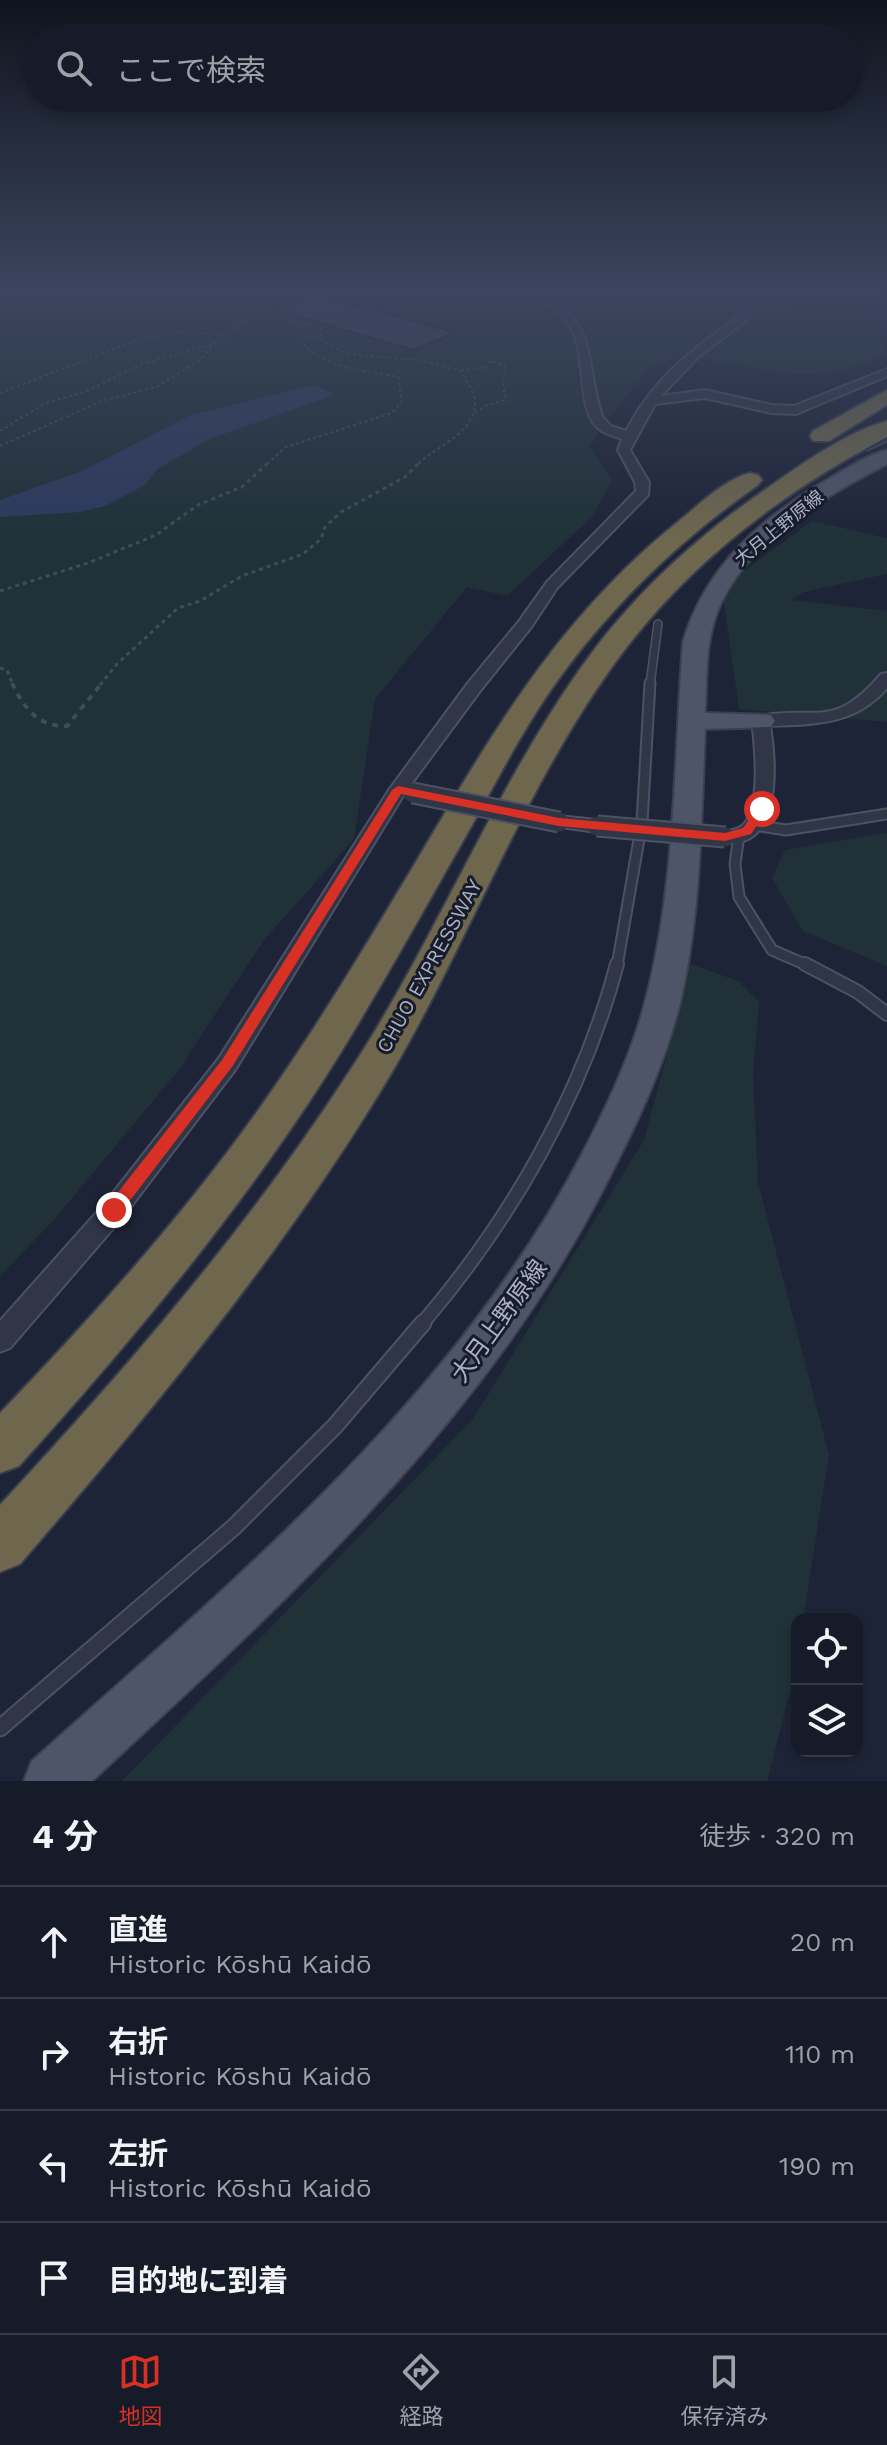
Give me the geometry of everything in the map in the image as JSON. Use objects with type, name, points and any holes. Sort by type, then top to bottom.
[{"type":"highway","points":[[790,463],[887,396]]},
{"type":"highway","name":"CHUO EXPRESSWAY","points":[[0,1449],[153,1278],[243,1164],[369,976],[489,765],[528,702],[570,644],[656,551],[700,515],[887,406]]},
{"type":"highway","name":"CHUO EXPRESSWAY","points":[[0,1545],[109,1424],[211,1301],[292,1193],[374,1066],[570,706],[609,651],[687,562],[790,463],[887,428]]},
{"type":"main road","name":"大月上野原線","points":[[52,1781],[351,1501],[486,1345],[543,1263],[608,1144],[635,1083],[665,993],[678,916],[698,627],[703,611],[718,582],[745,552],[811,499],[887,456]]},
{"type":"main road","points":[[691,721],[761,721]]},
{"type":"street","points":[[588,373],[595,415],[603,427],[629,437]]},
{"type":"street","points":[[0,1340],[114,1210],[227,1064],[405,791],[552,585],[643,492],[642,482],[624,450],[651,401],[677,373]]},
{"type":"street","points":[[651,401],[705,394],[737,398],[772,409],[796,410],[884,373]]},
{"type":"street","points":[[405,791],[559,822],[739,833],[762,809],[764,739],[761,721],[850,713],[866,703],[887,678]]},
{"type":"lane","points":[[790,463],[887,438]]},
{"type":"lane","points":[[0,1728],[234,1527],[335,1426],[460,1279],[545,1145],[607,1003],[619,958],[642,822],[648,700],[658,624]]},
{"type":"lane","points":[[887,814],[786,830],[739,833],[735,864],[739,897],[772,950],[844,984],[887,1014]]},
{"type":"path","points":[[0,393],[20,389],[56,373]]},
{"type":"path","points":[[0,431],[45,403],[85,392],[123,373]]},
{"type":"path","points":[[0,446],[102,401],[156,387],[181,373]]},
{"type":"path","points":[[0,591],[88,563],[156,535],[198,505],[242,487],[286,447],[392,413],[402,401],[398,377],[382,373]]},
{"type":"path","points":[[0,668],[7,670],[16,694],[37,720],[59,727],[67,726],[117,664],[178,608],[200,601],[242,576],[303,554],[321,539],[331,520],[405,477],[433,449],[459,435],[472,415],[475,399],[462,373]]},
{"type":"path","points":[[472,415],[487,405],[506,400],[503,386],[506,373]]},
{"type":"shaded area","points":[[0,373],[646,373],[590,447],[612,480],[592,517],[507,596],[467,587],[375,699],[354,839],[264,940],[178,1071],[53,1221],[0,1276]]},
{"type":"shaded area","points":[[812,521],[887,538],[887,574],[804,592],[791,600],[887,611],[887,722],[739,709],[723,596],[741,573]]},
{"type":"shaded area","points":[[887,833],[887,966],[803,931],[772,878],[785,850]]},
{"type":"shaded area","points":[[691,964],[738,981],[759,1002],[753,1075],[758,1182],[829,1455],[804,1613],[791,1613],[791,1688],[767,1781],[122,1781],[473,1419],[644,1140]]},
{"type":"water","points":[[314,385],[332,393],[331,396],[209,439],[158,469],[143,486],[105,506],[80,512],[0,517],[0,500],[82,471],[191,415]]},
{"type":"route","points":[[114,1210],[227,1064],[398,790],[559,822],[725,837],[747,831],[754,825],[762,809]]}]
